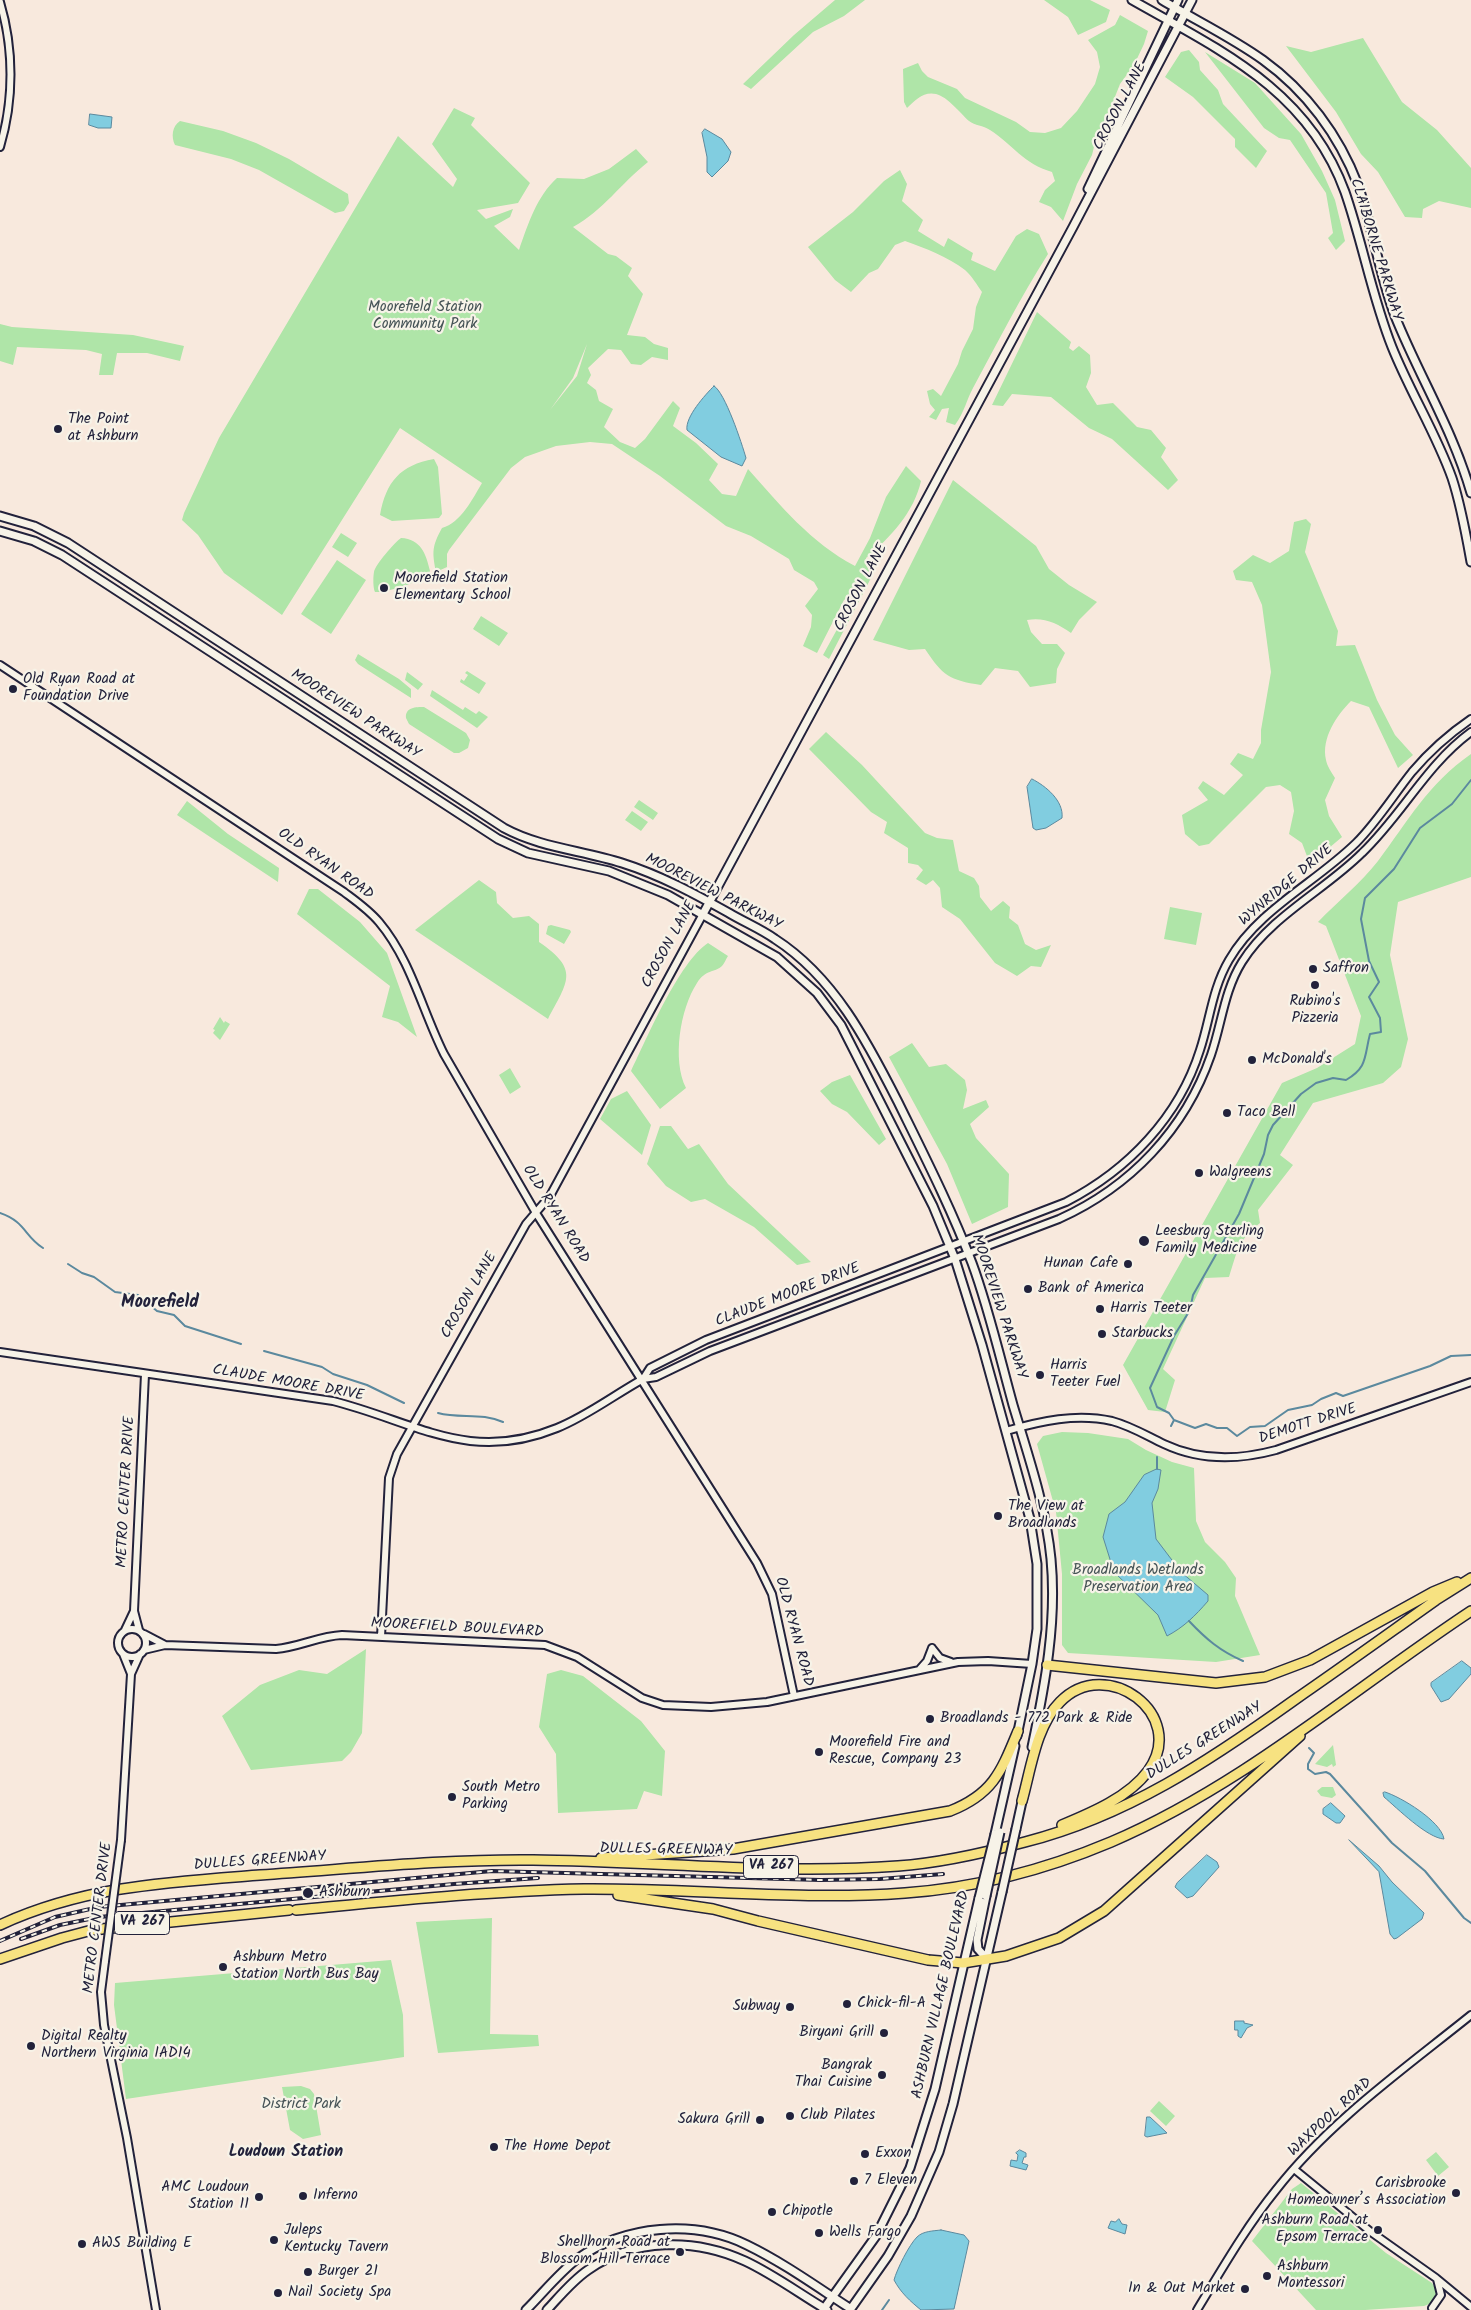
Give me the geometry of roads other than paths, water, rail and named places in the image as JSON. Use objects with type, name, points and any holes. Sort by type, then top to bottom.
[{"type":"highway","points":[[1046,1665],[1216,1683],[1264,1677],[1310,1660],[1433,1592],[1471,1577]]},
{"type":"highway","name":"DULLES GREENWAY","points":[[0,1926],[67,1900],[99,1892],[153,1883],[426,1863],[538,1860],[582,1863],[860,1868],[926,1862],[1026,1842],[1081,1825],[1171,1783],[1230,1745],[1471,1577]]},
{"type":"highway","name":"VA 267","points":[[0,1959],[92,1930],[292,1910],[503,1892],[583,1889],[823,1896],[904,1894],[948,1888],[1028,1871],[1110,1842],[1186,1805],[1250,1765],[1471,1612]]},
{"type":"highway","points":[[1022,1800],[1043,1731],[1056,1706],[1065,1697],[1082,1688],[1106,1684],[1124,1689],[1147,1707],[1156,1724],[1158,1745],[1155,1759],[1145,1775],[1130,1788],[1103,1806],[1026,1842]]},
{"type":"highway","points":[[583,1889],[713,1909],[902,1955],[963,1962],[1006,1956],[1043,1944],[1075,1930],[1104,1910],[1341,1702]]},
{"type":"highway","points":[[538,1860],[733,1850],[950,1811],[977,1798],[986,1790],[1004,1763],[1018,1731]]},
{"type":"main road","name":"CLAIBORNE PARKWAY","points":[[1132,0],[1242,63],[1275,89],[1301,117],[1320,143],[1335,168],[1345,192],[1378,310],[1392,348],[1452,478],[1471,562]]},
{"type":"main road","name":"CLAIBORNE PARKWAY","points":[[1162,0],[1246,50],[1280,74],[1311,106],[1338,142],[1357,184],[1394,312],[1415,362],[1448,428],[1471,493]]},
{"type":"main road","name":"CROSON LANE","points":[[1073,227],[1087,190],[1178,0]]},
{"type":"main road","name":"CROSON LANE","points":[[703,914],[1073,227],[1192,0]]},
{"type":"main road","name":"MOOREVIEW PARKWAY","points":[[0,516],[34,526],[68,543],[514,834],[538,844],[602,857],[633,866],[709,902],[775,939],[802,959],[826,984],[854,1021],[872,1050],[941,1190],[968,1254],[1043,1509],[1051,1561],[1052,1622],[1046,1665]]},
{"type":"main road","name":"MOOREVIEW PARKWAY","points":[[0,531],[34,541],[62,555],[498,839],[528,853],[588,866],[633,879],[668,894],[777,957],[817,993],[836,1019],[858,1057],[910,1160],[955,1259],[1030,1519],[1037,1564],[1037,1629],[1032,1664]]},
{"type":"main road","name":"OLD RYAN ROAD","points":[[1032,1664],[1046,1665]]},
{"type":"main road","name":"ASHBURN VILLAGE BOULEVARD","points":[[825,2310],[876,2236],[910,2168],[932,2098],[963,1962],[982,1897],[1032,1664]]},
{"type":"main road","points":[[526,2310],[560,2274],[587,2253],[625,2236],[663,2229],[700,2231],[746,2244],[851,2310],[888,2256],[911,2216],[939,2152],[953,2104],[1016,1829],[1046,1665]]},
{"type":"main road","points":[[982,1897],[977,1940],[978,1949],[987,1959]]},
{"type":"main road","points":[[546,2310],[578,2278],[605,2260],[646,2246],[675,2244],[698,2247],[736,2257],[825,2310]]},
{"type":"street","points":[[0,2],[7,34],[11,75],[6,123],[0,147]]},
{"type":"street","name":"OLD RYAN ROAD","points":[[2,666],[344,892],[378,920],[396,945],[408,969],[444,1054],[536,1213],[739,1531],[763,1573],[775,1606],[794,1696],[958,1662],[988,1661],[1032,1664]]},
{"type":"street","name":"WYNRIDGE DRIVE","points":[[950,1247],[1040,1214],[1083,1194],[1115,1171],[1141,1148],[1170,1112],[1187,1082],[1200,1050],[1220,978],[1229,960],[1245,937],[1264,918],[1356,843],[1426,757],[1443,740],[1471,719]]},
{"type":"street","name":"WYNRIDGE DRIVE","points":[[955,1259],[1058,1219],[1087,1205],[1118,1185],[1151,1156],[1181,1117],[1198,1086],[1216,1040],[1227,994],[1251,949],[1269,931],[1363,853],[1431,769],[1471,732]]},
{"type":"street","name":"CROSON LANE","points":[[380,1637],[389,1478],[397,1454],[526,1224],[550,1196],[703,914]]},
{"type":"street","name":"CLAUDE MOORE DRIVE","points":[[642,1379],[650,1368],[706,1340],[950,1247]]},
{"type":"street","name":"CLAUDE MOORE DRIVE","points":[[0,1352],[333,1401],[365,1409],[456,1440],[482,1444],[523,1440],[559,1428],[642,1379],[656,1377],[710,1351],[955,1259]]},
{"type":"street","name":"METRO CENTER DRIVE","points":[[145,1374],[134,1612],[146,1641],[131,1674],[121,1840],[101,1992],[104,2025],[127,2138],[156,2310]]},
{"type":"street","name":"DEMOTT DRIVE","points":[[1006,1431],[1065,1418],[1101,1419],[1128,1426],[1182,1451],[1212,1457],[1244,1457],[1276,1450],[1471,1382]]},
{"type":"street","name":"METRO CENTER DRIVE","points":[[131,1674],[118,1641],[134,1612]]},
{"type":"street","points":[[125,1630],[130,1629],[141,1632]]},
{"type":"street","name":"MOOREFIELD BOULEVARD","points":[[141,1632],[165,1645]]},
{"type":"street","name":"MOOREFIELD BOULEVARD","points":[[142,1652],[165,1645],[291,1648],[332,1635],[545,1645],[576,1657],[642,1698],[663,1705],[724,1707],[794,1696]]},
{"type":"street","points":[[919,1670],[927,1661],[932,1648],[943,1660],[958,1662]]},
{"type":"street","points":[[123,1654],[132,1657],[142,1652]]},
{"type":"street","name":"WAXPOOL ROAD","points":[[1197,2310],[1254,2220],[1294,2169],[1350,2114],[1471,2015]]},
{"type":"street","points":[[1294,2169],[1372,2232],[1436,2278],[1471,2307]]},
{"type":"street","points":[[1432,2308],[1441,2295],[1436,2278]]},
{"type":"water","points":[[90,114],[112,117],[111,128],[98,128],[89,125]]},
{"type":"water","points":[[705,129],[722,139],[731,152],[728,161],[712,177],[707,172],[707,157],[702,133]]},
{"type":"water","points":[[714,386],[723,398],[737,431],[746,458],[742,466],[721,457],[687,430],[692,413]]},
{"type":"water","points":[[1032,779],[1053,795],[1062,812],[1062,818],[1046,828],[1036,830],[1033,828],[1027,787]]},
{"type":"water","points":[[1157,1469],[1161,1470],[1158,1489],[1152,1503],[1156,1539],[1181,1572],[1208,1595],[1208,1601],[1194,1616],[1179,1629],[1167,1636],[1158,1615],[1114,1572],[1103,1537],[1109,1514],[1125,1502],[1144,1475]]},
{"type":"water","points":[[1462,1661],[1471,1668],[1471,1674],[1449,1699],[1441,1702],[1431,1683]]},
{"type":"water","points":[[1385,1792],[1410,1804],[1428,1818],[1436,1825],[1444,1839],[1429,1834],[1412,1822],[1384,1797],[1383,1793]]},
{"type":"water","points":[[1331,1803],[1345,1816],[1340,1823],[1336,1823],[1323,1814],[1323,1809]]},
{"type":"water","points":[[1349,1840],[1379,1866],[1392,1882],[1424,1913],[1422,1919],[1397,1938],[1394,1939],[1390,1934],[1379,1872]]},
{"type":"water","points":[[1207,1855],[1217,1862],[1219,1867],[1193,1896],[1187,1898],[1175,1887]]},
{"type":"water","points":[[1235,2021],[1244,2021],[1244,2023],[1253,2025],[1247,2028],[1241,2038],[1238,2036],[1238,2030],[1235,2030]]},
{"type":"water","points":[[1147,2117],[1150,2117],[1167,2133],[1145,2136]]},
{"type":"water","points":[[1020,2150],[1026,2153],[1022,2163],[1028,2165],[1026,2170],[1010,2166],[1011,2160],[1017,2161],[1018,2155],[1016,2153]]},
{"type":"water","points":[[1119,2219],[1122,2224],[1127,2225],[1125,2234],[1108,2228],[1111,2221],[1115,2222]]},
{"type":"water","points":[[941,2230],[964,2235],[969,2241],[954,2309],[921,2310],[906,2296],[894,2280],[904,2257],[917,2237],[925,2232]]},
{"type":"waterway","points":[[1174,1420],[1169,1413],[1157,1407],[1150,1388],[1174,1336],[1190,1310],[1193,1295],[1239,1214],[1264,1154],[1268,1135],[1273,1125],[1301,1094],[1316,1083],[1333,1078],[1346,1080],[1358,1071],[1364,1061],[1370,1034],[1381,1032],[1380,1018],[1369,997],[1379,982],[1369,961],[1361,919],[1365,898],[1394,869],[1420,828],[1452,804],[1471,780]]},
{"type":"waterway","points":[[0,1213],[20,1225],[43,1248]]},
{"type":"waterway","points":[[68,1264],[82,1273],[94,1277],[115,1292],[138,1295],[157,1311],[174,1315],[185,1326],[241,1344]]},
{"type":"waterway","points":[[264,1351],[322,1367],[333,1374],[367,1385],[404,1403]]},
{"type":"waterway","points":[[1171,1426],[1174,1420],[1195,1428],[1206,1424],[1217,1428],[1227,1428],[1237,1436],[1250,1427],[1265,1426],[1288,1410],[1312,1405],[1336,1393],[1343,1396],[1430,1366],[1451,1356],[1471,1355]]},
{"type":"waterway","points":[[438,1413],[454,1416],[487,1417],[503,1422]]},
{"type":"waterway","points":[[1157,1457],[1157,1469]]},
{"type":"waterway","points":[[1189,1621],[1214,1644],[1243,1661]]},
{"type":"waterway","points":[[1309,1748],[1314,1753],[1308,1764],[1308,1769],[1315,1774],[1326,1772],[1330,1774],[1392,1843],[1425,1871],[1464,1918],[1471,1923]]},
{"type":"waterway","points":[[882,2310],[889,2300]]},
{"type":"railway","points":[[0,1941],[55,1917],[99,1907],[492,1871],[821,1880],[880,1879],[943,1874]]},
{"type":"railway","points":[[21,1939],[60,1925],[99,1917],[538,1878]]},
{"type":"place","name":"The Point at Ashburn","points":[[58,429]]},
{"type":"place","name":"Moorefield Station Elementary School","points":[[384,588]]},
{"type":"place","name":"Old Ryan Road at Foundation Drive","points":[[13,689]]},
{"type":"place","name":"Saffron","points":[[1313,969]]},
{"type":"place","name":"Rubino's Pizzeria","points":[[1315,985]]},
{"type":"place","name":"McDonald's","points":[[1252,1060]]},
{"type":"place","name":"Taco Bell","points":[[1227,1113]]},
{"type":"place","name":"Walgreens","points":[[1199,1173]]},
{"type":"place","name":"Leesburg Sterling Family Medicine","points":[[1144,1241]]},
{"type":"place","name":"Hunan Cafe","points":[[1128,1264]]},
{"type":"place","name":"Bank of America","points":[[1028,1289]]},
{"type":"place","name":"Harris Teeter","points":[[1100,1309]]},
{"type":"place","name":"Starbucks","points":[[1102,1334]]},
{"type":"place","name":"Harris Teeter Fuel","points":[[1040,1375]]},
{"type":"place","name":"The View at Broadlands","points":[[998,1516]]},
{"type":"place","name":"Broadlands - 772 Park & Ride","points":[[930,1719]]},
{"type":"place","name":"Moorefield Fire and Rescue, Company 23","points":[[819,1752]]},
{"type":"place","name":"South Metro Parking","points":[[452,1797]]},
{"type":"place","name":"Ashburn","points":[[308,1893]]},
{"type":"place","name":"Ashburn Metro Station North Bus Bay","points":[[223,1967]]},
{"type":"place","name":"Chick-fil-A","points":[[847,2004]]},
{"type":"place","name":"Subway","points":[[790,2007]]},
{"type":"place","name":"Biryani Grill","points":[[884,2033]]},
{"type":"place","name":"Digital Realty Northern Virginia IAD14","points":[[31,2046]]},
{"type":"place","name":"Bangrak Thai Cuisine","points":[[882,2075]]},
{"type":"place","name":"Club Pilates","points":[[790,2116]]},
{"type":"place","name":"Sakura Grill","points":[[760,2120]]},
{"type":"place","name":"The Home Depot","points":[[494,2147]]},
{"type":"place","name":"Exxon","points":[[865,2154]]},
{"type":"place","name":"7 Eleven","points":[[854,2181]]},
{"type":"place","name":"Carisbrooke Homeowner’s Association","points":[[1456,2193]]},
{"type":"place","name":"Inferno","points":[[303,2196]]},
{"type":"place","name":"AMC Loudoun Station 11","points":[[259,2197]]},
{"type":"place","name":"Chipotle","points":[[772,2212]]},
{"type":"place","name":"Ashburn Road at Epsom Terrace","points":[[1378,2230]]},
{"type":"place","name":"Wells Fargo","points":[[819,2233]]},
{"type":"place","name":"Juleps Kentucky Tavern","points":[[274,2240]]},
{"type":"place","name":"AWS Building E","points":[[82,2244]]},
{"type":"place","name":"Shellhorn Road at Blossom Hill Terrace","points":[[680,2252]]},
{"type":"place","name":"Burger 21","points":[[308,2272]]},
{"type":"place","name":"Ashburn Montessori","points":[[1267,2276]]},
{"type":"place","name":"In & Out Market","points":[[1245,2289]]},
{"type":"place","name":"Nail Society Spa","points":[[278,2293]]},
{"type":"district","name":"Moorefield","points":[[160,1304]]},
{"type":"district","name":"Loudoun Station","points":[[286,2153]]},
{"type":"park label","name":"Moorefield Station Community Park","points":[[425,316]]},
{"type":"park label","name":"Broadlands Wetlands Preservation Area","points":[[1138,1580]]},
{"type":"park label","name":"District Park","points":[[301,2105]]}]
